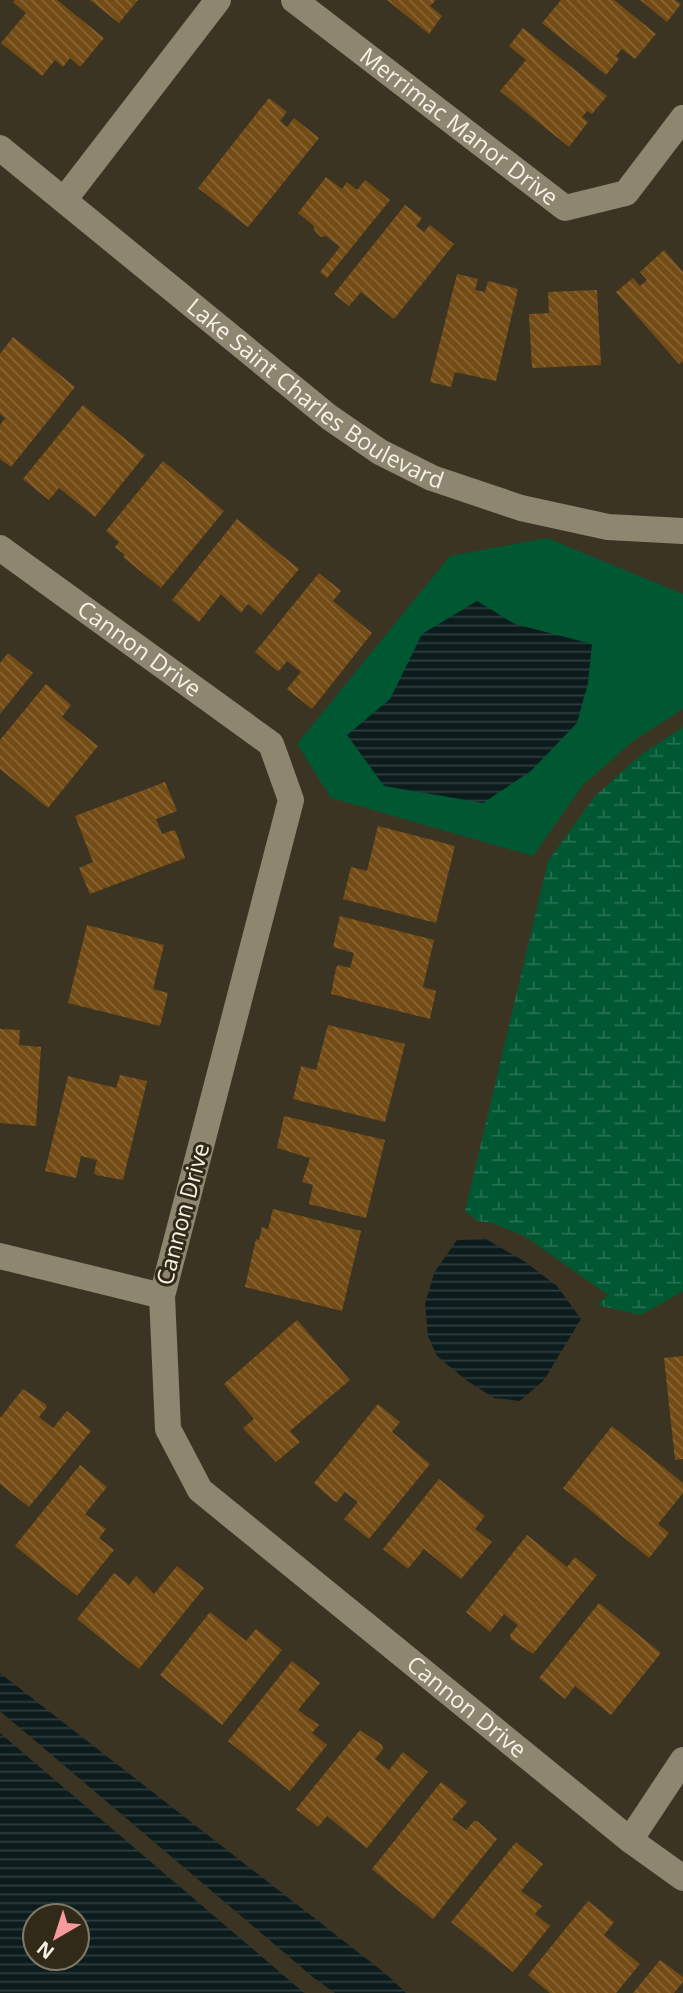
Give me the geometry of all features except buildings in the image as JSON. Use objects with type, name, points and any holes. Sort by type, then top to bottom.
[{"type":"street","points":[[64,200],[218,0]]},
{"type":"street","name":"Merrimac Manor Drive","points":[[294,0],[565,208],[626,193],[683,118]]},
{"type":"street","name":"Lake Saint Charles Boulevard","points":[[0,148],[329,417],[380,452],[432,478],[521,508],[608,527],[683,531]]},
{"type":"street","name":"Cannon Drive","points":[[0,548],[271,744],[291,800],[162,1296],[168,1429],[200,1490],[630,1840],[683,1878]]},
{"type":"street","points":[[0,1256],[162,1296]]},
{"type":"street","points":[[630,1840],[683,1760]]},
{"type":"green space","points":[[547,538],[683,594],[683,709],[633,741],[583,785],[533,856],[331,798],[297,744],[450,556]]},
{"type":"green space","points":[[683,727],[683,1291],[641,1315],[597,1305],[608,1295],[524,1236],[492,1223],[478,1221],[465,1211],[548,861],[595,796],[642,754]]},
{"type":"shaded area","points":[[477,601],[515,624],[592,644],[588,683],[577,723],[531,771],[483,803],[384,786],[347,735],[390,699],[422,634]]},
{"type":"shaded area","points":[[486,1239],[524,1261],[557,1286],[581,1319],[544,1380],[520,1401],[494,1398],[466,1380],[437,1356],[428,1336],[425,1304],[434,1273],[457,1240]]},
{"type":"shaded area","points":[[0,1673],[386,1974],[406,1993],[335,1993],[314,1978],[0,1711]]},
{"type":"shaded area","points":[[0,1733],[303,1992],[305,1993],[0,1993]]}]
